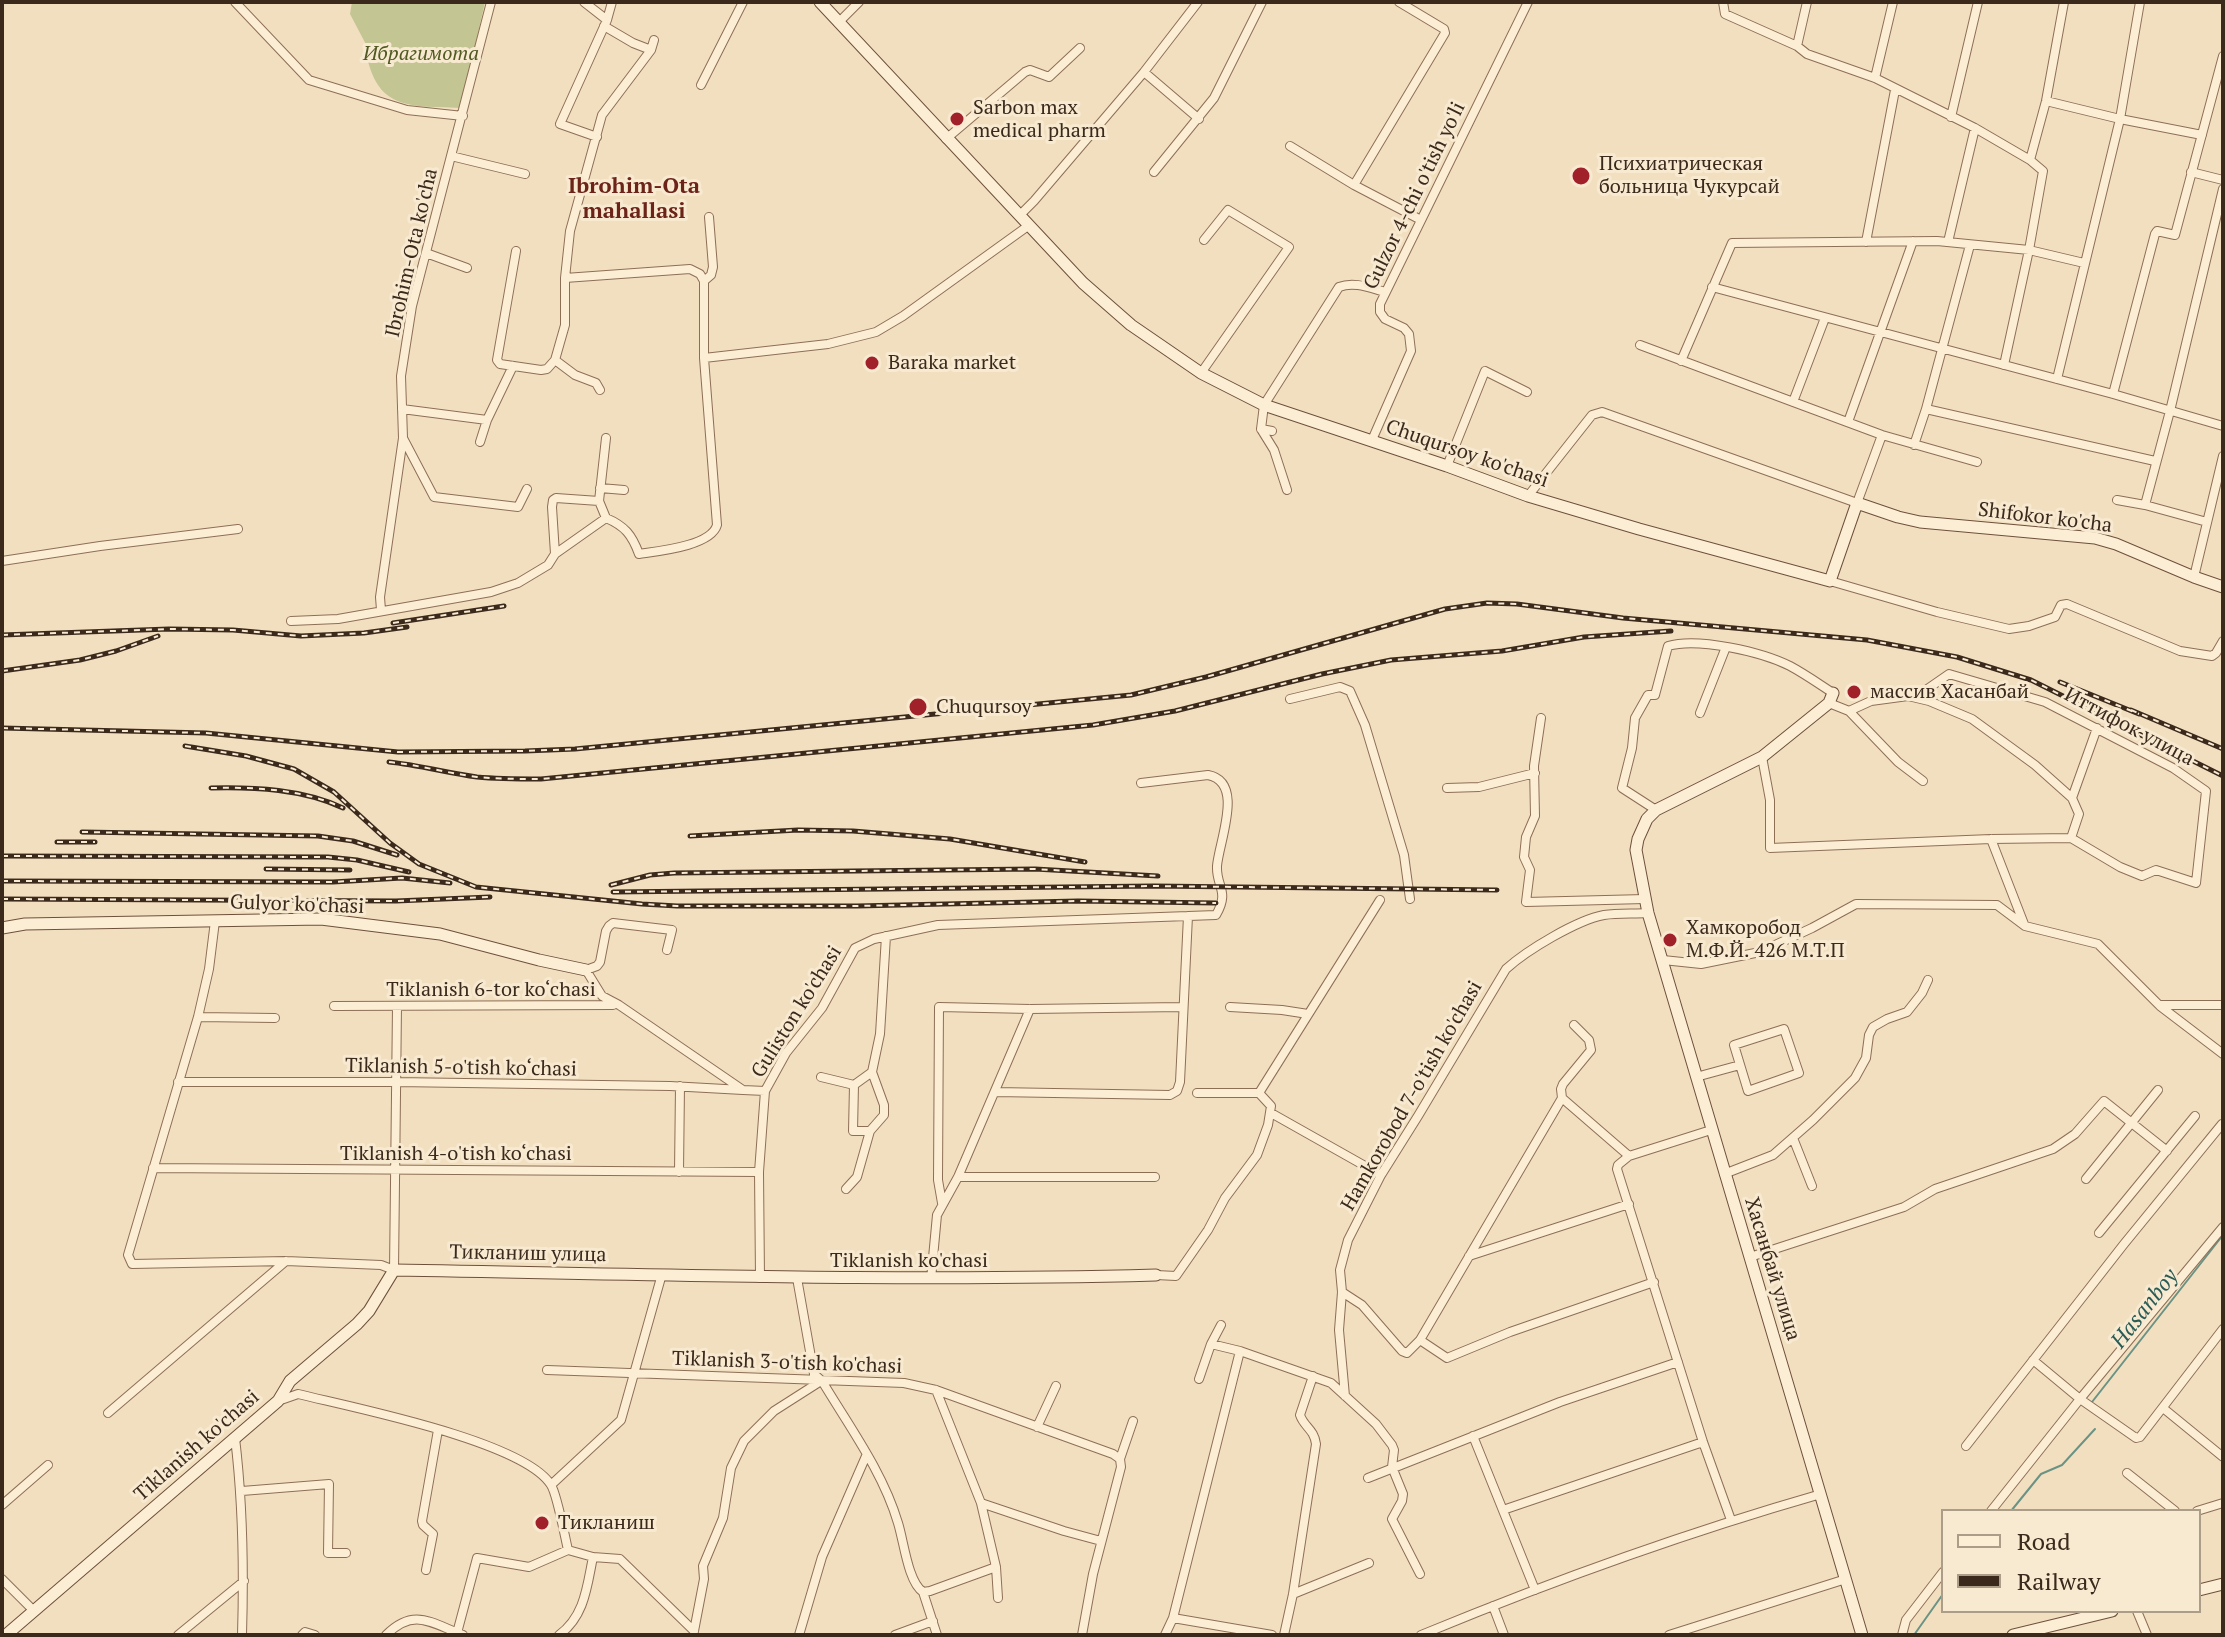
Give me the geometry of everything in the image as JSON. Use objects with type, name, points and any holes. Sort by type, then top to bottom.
[{"type":"street","points":[[235,2],[312,81],[407,110],[463,116]]},
{"type":"street","name":"Ibrohim-Ota ko'cha","points":[[381,610],[380,597],[403,438],[401,376],[412,306],[491,2]]},
{"type":"street","points":[[584,2],[633,43],[651,50]]},
{"type":"street","points":[[597,137],[560,124],[606,23],[612,2]]},
{"type":"street","points":[[701,85],[743,2]]},
{"type":"street","name":"Chuqursoy ko'chasi","points":[[820,2],[1098,298],[1131,325],[1201,373],[1264,405],[1528,496],[1937,612],[2009,629],[2055,617],[2061,605],[2067,604],[2180,651],[2212,656],[2223,641]]},
{"type":"street","points":[[838,23],[859,2]]},
{"type":"street","points":[[1019,216],[1144,72],[1198,2]]},
{"type":"street","points":[[1154,172],[1214,98],[1262,2]]},
{"type":"street","points":[[1354,185],[1445,33],[1444,29],[1399,2]]},
{"type":"street","name":"Gulzor 4-chi o'tish yo'li","points":[[1372,440],[1411,351],[1409,334],[1404,328],[1385,319],[1380,312],[1380,304],[1528,2]]},
{"type":"street","points":[[1723,2],[1725,14],[1797,46],[1807,54],[1875,78],[1975,128],[2043,171],[2004,365]]},
{"type":"street","points":[[1797,46],[1807,2]]},
{"type":"street","points":[[1875,78],[1893,2]]},
{"type":"street","points":[[1951,117],[1978,2]]},
{"type":"street","points":[[2030,160],[2046,101],[2064,2]]},
{"type":"street","points":[[2057,379],[2120,119],[2140,2]]},
{"type":"street","points":[[516,251],[497,360],[500,364],[547,369],[555,360],[565,325],[565,278],[570,231],[602,115],[651,50],[654,40]]},
{"type":"street","points":[[946,139],[1025,72],[1029,70],[1049,77],[1080,48]]},
{"type":"street","points":[[2113,394],[2155,234],[2157,231],[2175,235],[2223,56]]},
{"type":"street","points":[[1144,72],[1199,119]]},
{"type":"street","points":[[1866,242],[1895,90]]},
{"type":"street","points":[[2046,101],[2202,135]]},
{"type":"street","points":[[1948,242],[1975,128]]},
{"type":"street","points":[[1290,146],[1354,185],[1421,220]]},
{"type":"street","points":[[451,156],[525,174]]},
{"type":"street","points":[[2191,172],[2223,180]]},
{"type":"street","points":[[2145,505],[2223,189]]},
{"type":"street","points":[[1201,373],[1289,247],[1228,210],[1204,240]]},
{"type":"street","points":[[704,281],[711,275],[713,267],[709,217]]},
{"type":"street","points":[[704,358],[828,344],[876,332],[1028,226]]},
{"type":"street","points":[[1848,422],[1913,241]]},
{"type":"street","points":[[1681,361],[1732,243],[1948,242],[2029,250],[2084,263]]},
{"type":"street","points":[[1914,445],[1970,245]]},
{"type":"street","points":[[426,253],[467,268]]},
{"type":"street","points":[[565,278],[690,269],[700,274],[704,281],[704,358],[717,525],[715,532],[685,546],[639,554],[633,538],[619,523],[606,518],[599,501],[606,438]]},
{"type":"street","points":[[1287,490],[1274,450],[1261,429],[1264,405],[1339,287],[1355,284],[1385,292]]},
{"type":"street","points":[[1712,287],[2223,426]]},
{"type":"street","points":[[1793,402],[1825,318]]},
{"type":"street","points":[[1640,345],[1882,435],[1977,462]]},
{"type":"street","points":[[555,360],[575,375],[596,383],[600,390]]},
{"type":"street","points":[[480,442],[513,366]]},
{"type":"street","points":[[1447,466],[1485,371],[1527,392]]},
{"type":"street","points":[[402,409],[487,420]]},
{"type":"street","points":[[1926,409],[2155,461]]},
{"type":"street","points":[[1528,496],[1592,415],[1602,412],[1857,503]]},
{"type":"street","points":[[1261,429],[1272,431]]},
{"type":"street","points":[[1830,581],[1882,435]]},
{"type":"street","points":[[403,438],[434,497],[518,507],[527,489]]},
{"type":"street","points":[[2194,577],[2223,456]]},
{"type":"street","points":[[600,488],[624,490]]},
{"type":"street","points":[[555,554],[553,500],[599,501]]},
{"type":"street","points":[[2117,500],[2207,522]]},
{"type":"street","name":"Shifokor ko'cha","points":[[1857,503],[1920,522],[2095,538],[2223,587]]},
{"type":"street","points":[[291,621],[338,619],[504,588],[548,565],[555,554],[606,518]]},
{"type":"street","points":[[2,561],[238,529]]},
{"type":"street","points":[[1656,810],[1622,788],[1632,748],[1635,718],[1648,695],[1655,695],[1668,646],[1683,642],[1736,648],[1789,665],[1849,711],[1898,762],[1923,781]]},
{"type":"street","points":[[1700,713],[1726,647]]},
{"type":"street","name":"Иттифок улица","points":[[1849,711],[1871,701],[1923,692],[1949,674],[2045,702],[2173,768],[2206,791],[2196,883],[2156,870],[2142,876],[2120,867],[2071,838]]},
{"type":"street","points":[[1290,699],[1340,687],[1350,691],[1365,725],[1404,855],[1410,899]]},
{"type":"street","name":"Иттифок улица","points":[[1908,696],[1972,719],[2035,765],[2072,798]]},
{"type":"street","points":[[1648,913],[1636,850],[1642,829],[1656,810],[1762,757],[1831,698]]},
{"type":"street","points":[[1541,718],[1535,773],[1535,816],[1526,837],[1524,857],[1530,870],[1526,902],[1645,899]]},
{"type":"street","points":[[1762,757],[1770,800],[1770,848],[2071,838],[2079,814],[2072,798],[2097,728]]},
{"type":"street","points":[[1447,788],[1479,787],[1535,773]]},
{"type":"street","name":"Guliston ko'chasi","points":[[760,1278],[759,1172],[765,1091],[786,1053],[822,1008],[855,948],[890,935],[938,925],[1216,915],[1223,903],[1217,870],[1227,807],[1228,793],[1224,784],[1218,777],[1208,775],[1141,783]]},
{"type":"street","points":[[1991,839],[2025,926]]},
{"type":"street","points":[[1259,1093],[1380,900]]},
{"type":"street","points":[[1663,960],[1701,964],[1760,952],[1856,904],[1997,905],[2025,926],[2098,944],[2159,1005],[2223,1054]]},
{"type":"street","name":"Хасанбай улица","points":[[1648,913],[1862,1635]]},
{"type":"street","name":"Hamkorobod 7-o'tish ko'chasi","points":[[1345,1396],[1339,1330],[1340,1270],[1348,1240],[1381,1175],[1506,969],[1517,958],[1579,924],[1604,915],[1648,913]]},
{"type":"street","points":[[996,1092],[1170,1095],[1177,1091],[1180,1082],[1188,916]]},
{"type":"street","name":"Gulyor ko'chasi","points":[[2,928],[25,924],[321,919],[440,934],[586,970]]},
{"type":"street","points":[[215,921],[209,969],[198,1017],[128,1255],[132,1264],[286,1261],[381,1265],[394,1270],[397,1006]]},
{"type":"street","points":[[619,1005],[602,996],[586,970],[600,962],[609,926],[613,923],[672,930],[667,950]]},
{"type":"street","points":[[846,1189],[857,1177],[870,1131],[884,1115],[884,1105],[872,1072],[880,1034],[890,935]]},
{"type":"street","points":[[1724,1174],[1773,1155],[1793,1138],[1855,1078],[1866,1058],[1873,1027],[1907,1012],[1928,980]]},
{"type":"street","name":"Tiklanish 6-tor ko‘chasi","points":[[334,1006],[619,1005],[743,1090]]},
{"type":"street","points":[[2159,1005],[2223,1005]]},
{"type":"street","points":[[942,1203],[938,1180],[939,1007],[1182,1007]]},
{"type":"street","points":[[1230,1007],[1308,1014]]},
{"type":"street","points":[[931,1279],[936,1222],[942,1203],[958,1177],[1030,1009]]},
{"type":"street","points":[[198,1017],[275,1018]]},
{"type":"street","points":[[1342,1292],[1362,1305],[1405,1353],[1420,1340],[1562,1098],[1563,1084],[1591,1050],[1589,1040],[1574,1025]]},
{"type":"street","points":[[1784,1029],[1799,1073],[1748,1091],[1740,1065],[1734,1045],[1784,1029]]},
{"type":"street","points":[[1696,1077],[1740,1065]]},
{"type":"street","points":[[821,1077],[854,1085],[872,1072]]},
{"type":"street","name":"Tiklanish 5-o'tish ko‘chasi","points":[[178,1082],[680,1086],[743,1090]]},
{"type":"street","points":[[854,1085],[853,1131],[870,1131]]},
{"type":"street","points":[[679,1172],[680,1086]]},
{"type":"street","points":[[743,1090],[765,1091]]},
{"type":"street","points":[[2086,1179],[2158,1090]]},
{"type":"street","points":[[1156,1275],[1176,1276],[1225,1198],[1257,1155],[1271,1113],[1271,1106],[1259,1093],[1197,1093]]},
{"type":"street","points":[[1562,1098],[1629,1156]]},
{"type":"street","points":[[1750,1257],[1904,1207],[1935,1189],[2053,1149],[2075,1134],[2104,1101],[2167,1151]]},
{"type":"street","points":[[1271,1113],[1381,1175]]},
{"type":"street","points":[[2099,1233],[2195,1116]]},
{"type":"street","points":[[1966,1446],[2222,1124]]},
{"type":"street","points":[[1711,1130],[1629,1156],[1617,1169],[1703,1442],[1731,1520]]},
{"type":"street","points":[[1793,1138],[1812,1186]]},
{"type":"street","name":"Tiklanish 4-o'tish ko‘chasi","points":[[153,1168],[759,1172]]},
{"type":"street","points":[[958,1177],[1155,1177]]},
{"type":"street","points":[[1469,1256],[1629,1204]]},
{"type":"street","points":[[1993,1509],[2223,1227]]},
{"type":"street","points":[[108,1413],[286,1261]]},
{"type":"street","name":"Tiklanish ko'chasi","points":[[6,1635],[278,1401],[290,1381],[369,1311],[394,1270]]},
{"type":"street","name":"Тикланиш улица","points":[[394,1270],[662,1274]]},
{"type":"street","points":[[551,1485],[621,1420],[662,1274]]},
{"type":"street","name":"Tiklanish ko'chasi","points":[[662,1274],[931,1279],[1156,1275]]},
{"type":"street","points":[[797,1278],[814,1374],[822,1381],[878,1474],[897,1520],[913,1579],[923,1592],[937,1635]]},
{"type":"street","points":[[1420,1340],[1447,1358],[1510,1332],[1654,1282]]},
{"type":"street","points":[[1199,1379],[1221,1325]]},
{"type":"street","points":[[2033,1360],[2080,1399],[2136,1438],[2140,1437],[2223,1329]]},
{"type":"street","points":[[1211,1344],[1331,1383],[1376,1424],[1394,1450],[1392,1467],[1403,1494],[1392,1519],[1420,1574]]},
{"type":"street","points":[[1165,1635],[1173,1618],[1240,1351]]},
{"type":"street","points":[[1368,1478],[1560,1402],[1678,1362]]},
{"type":"street","name":"Tiklanish 3-o'tish ko'chasi","points":[[547,1370],[904,1383],[936,1390],[1120,1459]]},
{"type":"street","points":[[1284,1635],[1316,1444],[1315,1435],[1300,1415],[1313,1376]]},
{"type":"street","points":[[386,1635],[410,1618],[418,1618],[460,1634],[477,1558],[529,1567],[568,1550],[593,1557],[620,1559],[694,1631],[704,1579],[703,1566],[725,1513],[731,1468],[744,1441],[774,1411],[822,1381]]},
{"type":"street","points":[[1037,1427],[1056,1386]]},
{"type":"street","points":[[936,1390],[981,1503],[996,1567],[998,1598]]},
{"type":"street","points":[[278,1401],[298,1394],[424,1424],[488,1445],[520,1460],[551,1485],[568,1550]]},
{"type":"street","points":[[2163,1408],[2223,1457]]},
{"type":"street","points":[[1082,1635],[1101,1541],[1121,1467],[1120,1459],[1133,1421]]},
{"type":"street","points":[[426,1570],[433,1534],[422,1521],[438,1430]]},
{"type":"street","points":[[1473,1436],[1535,1590]]},
{"type":"street","points":[[235,1438],[242,1491],[242,1635]]},
{"type":"street","points":[[1503,1510],[1703,1442]]},
{"type":"street","points":[[799,1635],[822,1557],[866,1456]]},
{"type":"street","points":[[2,1505],[48,1465]]},
{"type":"street","points":[[2127,1473],[2172,1509]]},
{"type":"street","points":[[242,1491],[329,1484],[328,1553],[346,1553]]},
{"type":"street","points":[[1421,1635],[1535,1590],[1731,1520],[1821,1494]]},
{"type":"street","points":[[981,1503],[1101,1541]]},
{"type":"street","points":[[2201,1510],[2223,1503]]},
{"type":"street","points":[[559,1635],[575,1619],[582,1606],[593,1557]]},
{"type":"street","points":[[1293,1594],[1369,1563]]},
{"type":"street","points":[[923,1592],[996,1567]]},
{"type":"street","points":[[1902,1635],[1906,1620],[1941,1575]]},
{"type":"street","points":[[2,1579],[33,1610]]},
{"type":"street","points":[[1669,1635],[1846,1579]]},
{"type":"street","points":[[178,1635],[244,1581]]},
{"type":"street","points":[[2201,1590],[2223,1584]]},
{"type":"street","points":[[1493,1606],[1504,1635]]},
{"type":"street","points":[[2013,1635],[2104,1613]]},
{"type":"street","points":[[2138,1613],[2147,1635]]},
{"type":"street","points":[[1173,1618],[1272,1635]]},
{"type":"street","points":[[895,1635],[933,1621]]},
{"type":"street","points":[[302,1635],[305,1632],[315,1635]]},
{"type":"green space","name":"Ибрагимота","points":[[352,2],[485,2],[461,108],[415,106],[385,93],[372,74],[366,55],[370,52],[350,14]]},
{"type":"waterway","name":"Hasanboy","points":[[2092,1402],[2223,1235]]},
{"type":"waterway","name":"Hasanboy","points":[[2013,1509],[2041,1474],[2062,1465],[2095,1429]]},
{"type":"waterway","name":"Hasanboy","points":[[1914,1635],[1941,1597]]},
{"type":"railway","points":[[2,728],[206,733],[398,752],[575,749],[1131,695],[1206,677],[1445,609],[1487,603],[1867,640],[1957,657],[2031,680],[2223,776]]},
{"type":"railway","points":[[393,623],[504,606]]},
{"type":"railway","points":[[2,635],[169,629],[301,636],[407,627]]},
{"type":"railway","points":[[389,762],[477,777],[541,779],[1093,725],[1175,711],[1391,660],[1502,651],[1584,637],[1671,631]]},
{"type":"railway","points":[[2,671],[80,660],[158,636]]},
{"type":"railway","points":[[2060,682],[2139,714]]},
{"type":"railway","points":[[2131,710],[2223,749]]},
{"type":"railway","points":[[185,746],[246,756],[294,769],[334,792],[390,843],[419,864],[476,887],[677,906],[1078,901],[1216,903]]},
{"type":"railway","points":[[211,788],[278,790],[343,808]]},
{"type":"railway","points":[[690,836],[798,830],[853,831],[950,839],[1085,862]]},
{"type":"railway","points":[[82,832],[318,836],[353,841],[397,855]]},
{"type":"railway","points":[[57,842],[95,842]]},
{"type":"railway","points":[[2,856],[328,857],[409,872]]},
{"type":"railway","points":[[266,869],[350,870]]},
{"type":"railway","points":[[611,885],[650,875],[674,873],[1035,869],[1158,876]]},
{"type":"railway","points":[[2,881],[333,882],[402,878],[450,883]]},
{"type":"railway","points":[[613,892],[1154,886],[1497,890]]},
{"type":"railway","points":[[2,899],[396,901],[490,897]]},
{"type":"place","name":"Sarbon max medical pharm","points":[[957,119]]},
{"type":"place","name":"Психиатрическая больница Чукурсай","points":[[1581,176]]},
{"type":"place","name":"Baraka market","points":[[872,363]]},
{"type":"place","name":"массив Хасанбай","points":[[1854,692]]},
{"type":"place","name":"Chuqursoy","points":[[918,707]]},
{"type":"place","name":"Хамкоробод М.Ф.Й. 426 М.Т.П","points":[[1670,940]]},
{"type":"place","name":"Тикланиш","points":[[542,1523]]},
{"type":"district","name":"Ibrohim-Ota mahallasi","points":[[634,200]]}]
